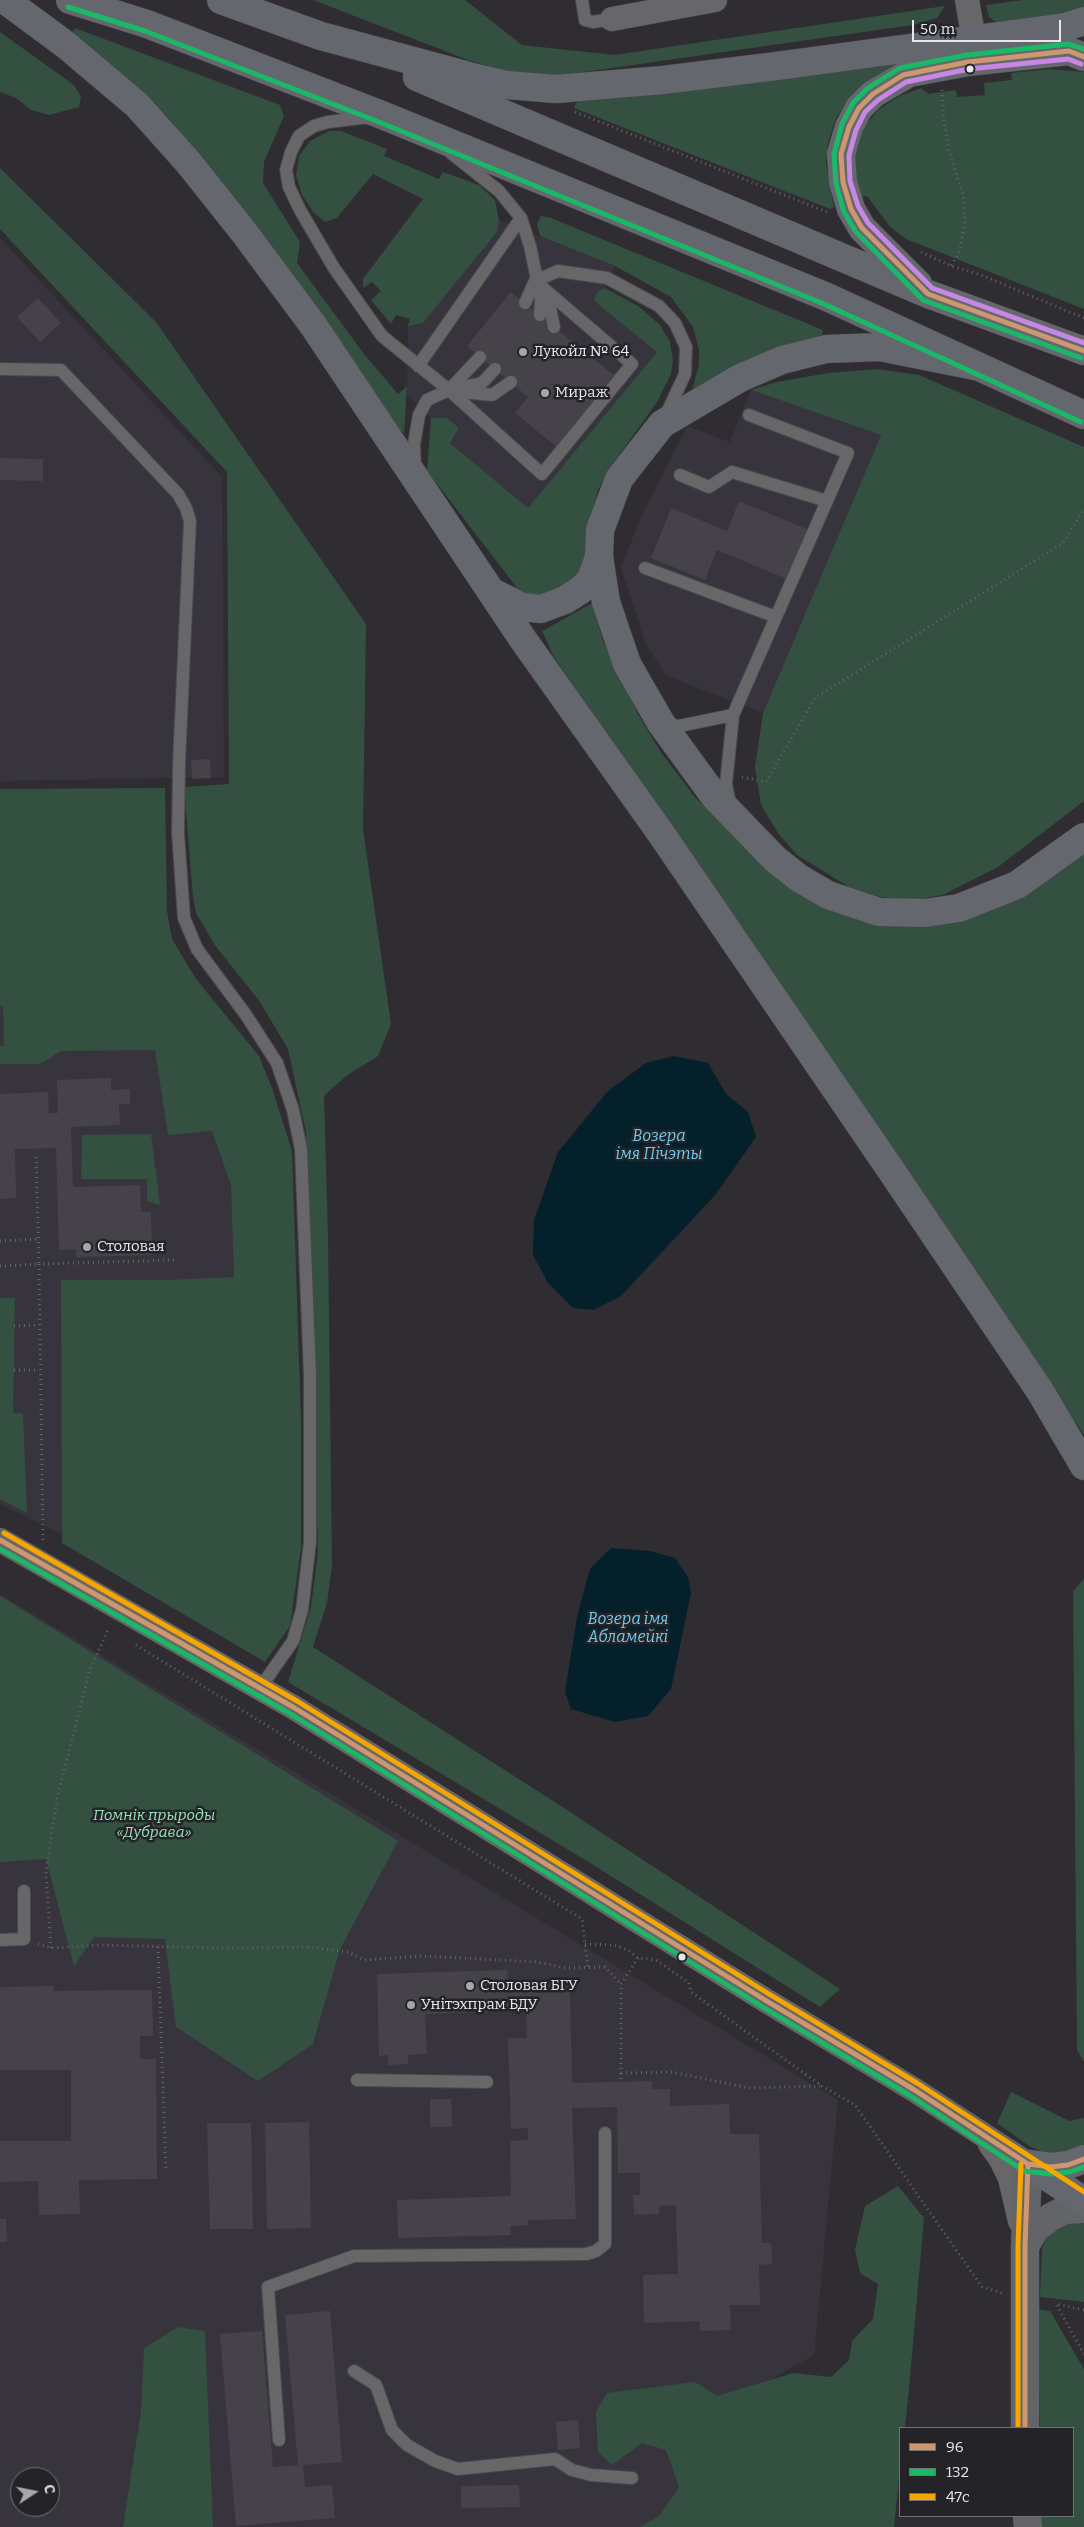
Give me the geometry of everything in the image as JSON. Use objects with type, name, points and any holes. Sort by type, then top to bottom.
[{"type":"highway","points":[[5,0],[66,45],[137,105],[188,162],[313,325],[492,592],[666,840],[894,1173],[1040,1391],[1084,1466]]},
{"type":"highway","points":[[70,0],[148,24],[382,115],[827,297],[1084,415]]},
{"type":"highway","points":[[222,0],[322,36],[928,294],[1084,351]]},
{"type":"highway","points":[[928,294],[862,228],[851,209],[843,182],[841,154],[849,127],[859,108],[873,94],[910,72],[927,69],[976,51],[1084,22]]},
{"type":"highway","points":[[322,36],[507,85],[556,89],[976,51],[1069,51],[1084,57]]},
{"type":"highway","points":[[975,366],[880,347],[826,349],[782,360],[740,378],[662,424],[619,479],[600,530],[600,558],[606,602],[627,664],[661,723],[715,797],[774,859],[799,878],[828,895],[879,912],[926,913],[959,908],[992,896],[1038,872],[1084,837]]},
{"type":"highway","points":[[492,592],[522,607],[541,609],[565,600],[582,589],[591,579],[600,558]]},
{"type":"highway","points":[[1028,2164],[1051,2167],[1068,2165],[1084,2159]]},
{"type":"highway","points":[[1028,2164],[1084,2201]]},
{"type":"main road","points":[[1025,2427],[1025,2246],[1028,2164]]},
{"type":"main road","points":[[1025,2246],[1036,2228],[1051,2217],[1065,2210],[1084,2209]]},
{"type":"street","points":[[612,19],[715,0]]},
{"type":"street","points":[[967,0],[976,51]]},
{"type":"street","points":[[0,1540],[260,1688],[765,2000],[913,2089],[1028,2164]]},
{"type":"street","points":[[986,2138],[1000,2158],[1010,2178],[1025,2246]]},
{"type":"lane","points":[[582,0],[585,20],[593,22],[612,19]]},
{"type":"lane","points":[[382,115],[328,122],[314,126],[299,136],[291,152],[286,170],[289,187],[300,210],[334,268],[382,336],[449,390],[542,474],[632,364],[535,281]]},
{"type":"lane","points":[[427,134],[499,191],[521,218],[530,246],[535,281],[540,299],[540,315]]},
{"type":"lane","points":[[418,366],[521,218]]},
{"type":"lane","points":[[525,303],[535,281],[558,271],[607,278],[659,306],[675,323],[686,347],[685,374],[662,424]]},
{"type":"lane","points":[[535,281],[550,307],[554,327]]},
{"type":"lane","points":[[449,390],[480,357]]},
{"type":"lane","points":[[0,369],[61,370],[178,494],[186,508],[190,521],[179,764],[178,833],[184,918],[197,949],[246,1015],[277,1063],[293,1110],[300,1150],[310,1375],[310,1542],[302,1610],[293,1642],[260,1688]]},
{"type":"lane","points":[[415,478],[414,444],[419,415],[427,400],[449,390],[482,383],[495,369]]},
{"type":"lane","points":[[449,390],[492,395],[511,382]]},
{"type":"lane","points":[[734,818],[729,803],[726,774],[733,715],[848,453],[749,415]]},
{"type":"lane","points":[[680,475],[709,488],[732,472],[827,501]]},
{"type":"lane","points":[[645,568],[776,617]]},
{"type":"lane","points":[[661,723],[679,726],[733,715]]},
{"type":"lane","points":[[0,1940],[24,1939],[24,1891]]},
{"type":"lane","points":[[357,2080],[488,2082]]},
{"type":"lane","points":[[279,2440],[268,2287],[354,2256],[586,2254],[596,2251],[606,2244],[605,2133]]},
{"type":"lane","points":[[354,2371],[376,2385],[392,2430],[407,2445],[435,2461],[458,2469],[555,2460],[572,2470],[591,2476],[632,2478]]},
{"type":"path","points":[[927,69],[930,84],[942,83],[944,122],[949,151],[962,195],[965,217],[960,251],[951,266]]},
{"type":"path","points":[[556,89],[568,109],[827,212],[851,209]]},
{"type":"path","points":[[915,249],[951,266],[981,275],[1084,318]]},
{"type":"path","points":[[726,774],[766,782],[815,698],[1063,543],[1084,509]]},
{"type":"path","points":[[36,1154],[43,1542]]},
{"type":"path","points":[[0,1241],[38,1239]]},
{"type":"path","points":[[0,1266],[175,1260]]},
{"type":"path","points":[[14,1326],[39,1325]]},
{"type":"path","points":[[14,1370],[40,1370]]},
{"type":"path","points":[[101,1623],[118,1633]]},
{"type":"path","points":[[109,1628],[90,1669],[57,1798],[46,1873],[50,1948],[99,1945],[311,1947],[348,1952],[364,1960],[422,1956],[538,1962],[564,1968],[605,1967],[621,1984]]},
{"type":"path","points":[[134,1644],[582,1919],[588,1968]]},
{"type":"path","points":[[585,1944],[613,1945],[628,1950],[638,1958],[656,1960],[690,1983],[691,1992],[822,2086],[855,2105],[982,2287],[1006,2294]]},
{"type":"path","points":[[158,1947],[166,2171]]},
{"type":"path","points":[[621,2082],[621,1984],[638,1958]]},
{"type":"path","points":[[621,2073],[672,2072],[749,2088],[822,2086]]},
{"type":"path","points":[[1084,2310],[1056,2304],[1084,2354]]},
{"type":"shaded area","points":[[499,220],[615,266],[605,288],[597,292],[594,301],[657,352],[528,508],[450,443],[459,428],[447,418],[431,418],[407,395],[408,326],[423,323],[497,232]]},
{"type":"shaded area","points":[[0,238],[222,477],[224,777],[0,781]]},
{"type":"shaded area","points":[[751,390],[881,435],[763,713],[667,676],[646,645],[621,567],[642,515],[687,426],[730,442]]},
{"type":"shaded area","points":[[0,947],[181,1025],[249,1183],[258,1295],[75,1541],[0,1504]]},
{"type":"shaded area","points":[[0,1594],[838,2100],[814,2355],[711,2413],[717,2527],[0,2527]]},
{"type":"green space","points":[[313,0],[465,0],[522,45],[614,55],[945,6],[937,18],[913,25],[563,75],[517,74],[468,60]]},
{"type":"green space","points":[[1023,0],[1084,0],[1084,16],[998,24],[989,17],[986,5]]},
{"type":"green space","points":[[75,28],[280,105],[284,116],[264,162],[263,183],[300,242],[297,263],[364,354],[398,394],[407,386],[404,433],[395,427],[212,172],[167,116],[70,35]]},
{"type":"green space","points":[[0,32],[74,85],[81,97],[79,107],[49,115],[31,110],[16,98],[0,92]]},
{"type":"green space","points":[[912,57],[848,100],[836,118],[828,143],[826,163],[834,207],[830,209],[574,108],[578,100]]},
{"type":"green space","points":[[1050,69],[1084,72],[1084,309],[906,239],[890,227],[867,196],[861,197],[853,176],[853,156],[863,128],[879,109],[900,96],[921,88],[928,94],[956,90],[957,97],[985,95],[984,83],[1012,80],[1011,73]]},
{"type":"green space","points":[[329,131],[341,131],[387,149],[384,156],[439,179],[443,172],[479,185],[495,200],[499,220],[497,232],[423,323],[408,326],[410,319],[396,315],[391,324],[371,300],[381,291],[372,282],[363,288],[363,279],[423,199],[373,174],[337,218],[325,222],[314,213],[302,195],[296,175],[299,156],[310,141]]},
{"type":"green space","points":[[0,168],[156,322],[366,624],[363,829],[391,1024],[378,1056],[346,1076],[324,1096],[328,1236],[332,1565],[327,1603],[313,1647],[564,1808],[840,1989],[820,2007],[587,1861],[288,1682],[311,1607],[318,1553],[306,1132],[288,1049],[260,1002],[214,944],[196,913],[184,787],[229,784],[227,472],[0,229]]},
{"type":"green space","points":[[541,216],[551,218],[823,330],[822,335],[757,358],[692,390],[699,365],[699,350],[693,327],[671,297],[615,266],[540,236],[537,224]]},
{"type":"green space","points":[[605,288],[638,306],[660,325],[670,342],[673,361],[671,374],[657,402],[609,469],[598,490],[590,519],[585,559],[576,575],[568,583],[544,595],[530,596],[518,589],[427,471],[431,418],[447,418],[459,428],[450,443],[528,508],[657,352],[594,301],[597,292]]},
{"type":"green space","points":[[877,369],[919,375],[1084,447],[1084,801],[998,867],[943,895],[913,900],[881,897],[854,890],[797,855],[778,833],[761,805],[755,767],[763,713],[881,435],[751,390],[777,382],[828,373]]},
{"type":"green space","points":[[592,603],[603,641],[638,714],[662,754],[694,796],[741,843],[900,924],[1084,848],[1084,1435],[985,1286],[554,657],[542,631]]},
{"type":"green space","points":[[165,788],[167,911],[172,939],[196,979],[259,1056],[272,1088],[292,1151],[301,1421],[301,1548],[290,1626],[265,1662],[62,1543],[61,1280],[169,1280],[234,1277],[231,1185],[212,1131],[168,1135],[155,1050],[61,1051],[40,1064],[0,1064],[0,1046],[4,1046],[3,1006],[0,1006],[0,789]]},
{"type":"green space","points":[[151,1134],[160,1205],[147,1201],[147,1179],[81,1179],[82,1135]]},
{"type":"green space","points":[[0,1298],[15,1298],[13,1413],[23,1414],[27,1513],[0,1499]]},
{"type":"green space","points":[[1084,1579],[1084,2062],[1077,2050],[1073,1591]]},
{"type":"green space","name":"Помнік прыроды «Дубрава»","points":[[0,1596],[398,1841],[340,1949],[313,2044],[258,2081],[176,2027],[165,1939],[94,1937],[74,1966],[46,1859],[0,1862]]},
{"type":"green space","points":[[1011,2092],[1069,2121],[1084,2118],[1084,2149],[1054,2154],[1042,2152],[1029,2146],[997,2123]]},
{"type":"green space","points":[[898,2186],[924,2218],[905,2427],[899,2427],[899,2479],[894,2527],[640,2527],[659,2516],[679,2487],[666,2450],[642,2443],[612,2465],[598,2452],[596,2412],[607,2393],[695,2382],[717,2396],[793,2373],[831,2377],[849,2360],[852,2341],[873,2319],[878,2284],[860,2273],[855,2250],[865,2206]]},
{"type":"green space","points":[[1084,2218],[1084,2302],[1040,2297],[1042,2248],[1050,2230],[1068,2219]]},
{"type":"green space","points":[[1037,2309],[1050,2311],[1084,2369],[1084,2527],[1042,2527],[1042,2517],[1074,2517],[1074,2427],[1040,2427]]},
{"type":"green space","points":[[178,2327],[205,2331],[213,2527],[123,2527],[141,2411],[144,2348]]},
{"type":"water","name":"Возера імя Пічэты","points":[[674,1056],[708,1063],[726,1094],[748,1112],[756,1137],[716,1194],[621,1296],[593,1310],[573,1308],[548,1283],[533,1255],[534,1220],[558,1152],[607,1092],[646,1063]]},
{"type":"water","name":"Возера імя Абламейкі","points":[[611,1548],[650,1551],[675,1558],[688,1577],[691,1593],[671,1689],[648,1716],[615,1722],[571,1709],[565,1692],[577,1617],[590,1569]]},
{"type":"building","points":[[511,292],[616,377],[558,448],[515,413],[528,397],[467,346]]},
{"type":"building","points":[[38,298],[61,323],[40,342],[17,317]]},
{"type":"building","points":[[0,458],[43,459],[43,481],[0,480]]},
{"type":"building","points":[[739,501],[809,530],[789,580],[717,550],[705,580],[651,558],[671,508],[727,531]]},
{"type":"building","points":[[210,759],[211,778],[192,779],[191,760]]},
{"type":"building","points":[[111,1078],[111,1090],[130,1089],[130,1104],[119,1104],[120,1125],[71,1127],[73,1187],[140,1185],[141,1212],[151,1212],[152,1255],[76,1257],[76,1249],[59,1250],[56,1148],[15,1149],[16,1198],[0,1199],[0,1094],[48,1092],[49,1113],[58,1113],[57,1080]]},
{"type":"building","points":[[507,1970],[508,1981],[549,1980],[549,1991],[570,1990],[572,2083],[652,2081],[652,2089],[670,2089],[670,2106],[729,2104],[730,2134],[759,2134],[762,2243],[771,2243],[772,2264],[759,2265],[760,2305],[730,2305],[731,2330],[700,2331],[699,2321],[644,2323],[643,2275],[678,2274],[676,2205],[659,2206],[659,2214],[634,2215],[633,2195],[640,2195],[640,2173],[618,2173],[617,2107],[572,2108],[576,2219],[528,2220],[528,2225],[510,2226],[511,2235],[398,2238],[397,2200],[511,2196],[510,2141],[528,2140],[528,2128],[511,2129],[508,2038],[527,2038],[526,2002],[510,2002],[510,2011],[425,2014],[427,2054],[408,2055],[408,2064],[388,2065],[388,2055],[379,2056],[377,1974]]},
{"type":"building","points":[[54,1986],[53,1991],[152,1990],[153,2036],[140,2036],[140,2059],[156,2059],[157,2179],[79,2180],[80,2214],[39,2215],[38,2181],[0,2182],[0,2141],[71,2141],[71,2070],[0,2070],[0,1987]]},
{"type":"building","points":[[430,2099],[451,2099],[452,2127],[430,2127]]},
{"type":"building","points":[[309,2122],[311,2228],[267,2229],[265,2123]]},
{"type":"building","points":[[207,2123],[251,2123],[253,2229],[210,2229]]},
{"type":"building","points":[[0,2219],[6,2219],[7,2242],[0,2242]]},
{"type":"building","points":[[330,2311],[342,2462],[303,2465],[305,2487],[332,2485],[335,2518],[236,2526],[220,2334],[262,2331],[273,2467],[298,2465],[285,2315]]},
{"type":"building","points":[[578,2420],[580,2448],[558,2450],[556,2422]]},
{"type":"building","points":[[519,2485],[520,2507],[461,2508],[461,2486]]},
{"type":"transit line","name":"132","points":[[68,7],[145,31],[379,122],[824,304],[1081,422]]},
{"type":"transit line","name":"132","points":[[1081,358],[923,300],[856,232],[844,212],[836,184],[834,154],[842,124],[853,103],[868,88],[900,68],[967,55],[1068,44],[1084,49]]},
{"type":"transit line","name":"96","points":[[1084,57],[1069,51],[968,62],[903,75],[873,94],[859,108],[849,127],[841,154],[843,182],[851,209],[862,228],[928,294],[1084,351]]},
{"type":"transit line","points":[[1081,64],[1068,59],[969,69],[906,82],[878,100],[865,112],[856,130],[849,155],[850,181],[858,206],[868,223],[932,288],[1084,343]]},
{"type":"transit line","name":"47с","points":[[4,1533],[297,1701],[769,1994],[917,2083],[1084,2192]]},
{"type":"transit line","name":"96","points":[[0,1540],[293,1707],[765,2000],[913,2089],[1028,2164],[1051,2167],[1068,2165],[1084,2159]]},
{"type":"transit line","name":"132","points":[[0,1549],[289,1713],[761,2006],[909,2095],[1024,2171],[1051,2174],[1070,2172],[1084,2167]]},
{"type":"transit line","name":"47с","points":[[1018,2427],[1018,2246],[1021,2164]]},
{"type":"transit line","name":"96","points":[[1025,2427],[1025,2246],[1028,2164]]},
{"type":"place","name":"Лукойл № 64","points":[[523,352]]},
{"type":"place","name":"Мираж","points":[[545,393]]},
{"type":"place","name":"Столовая","points":[[87,1247]]},
{"type":"place","name":"Столовая БГУ","points":[[470,1986]]},
{"type":"place","name":"Унітэхпрам БДУ","points":[[411,2005]]}]
